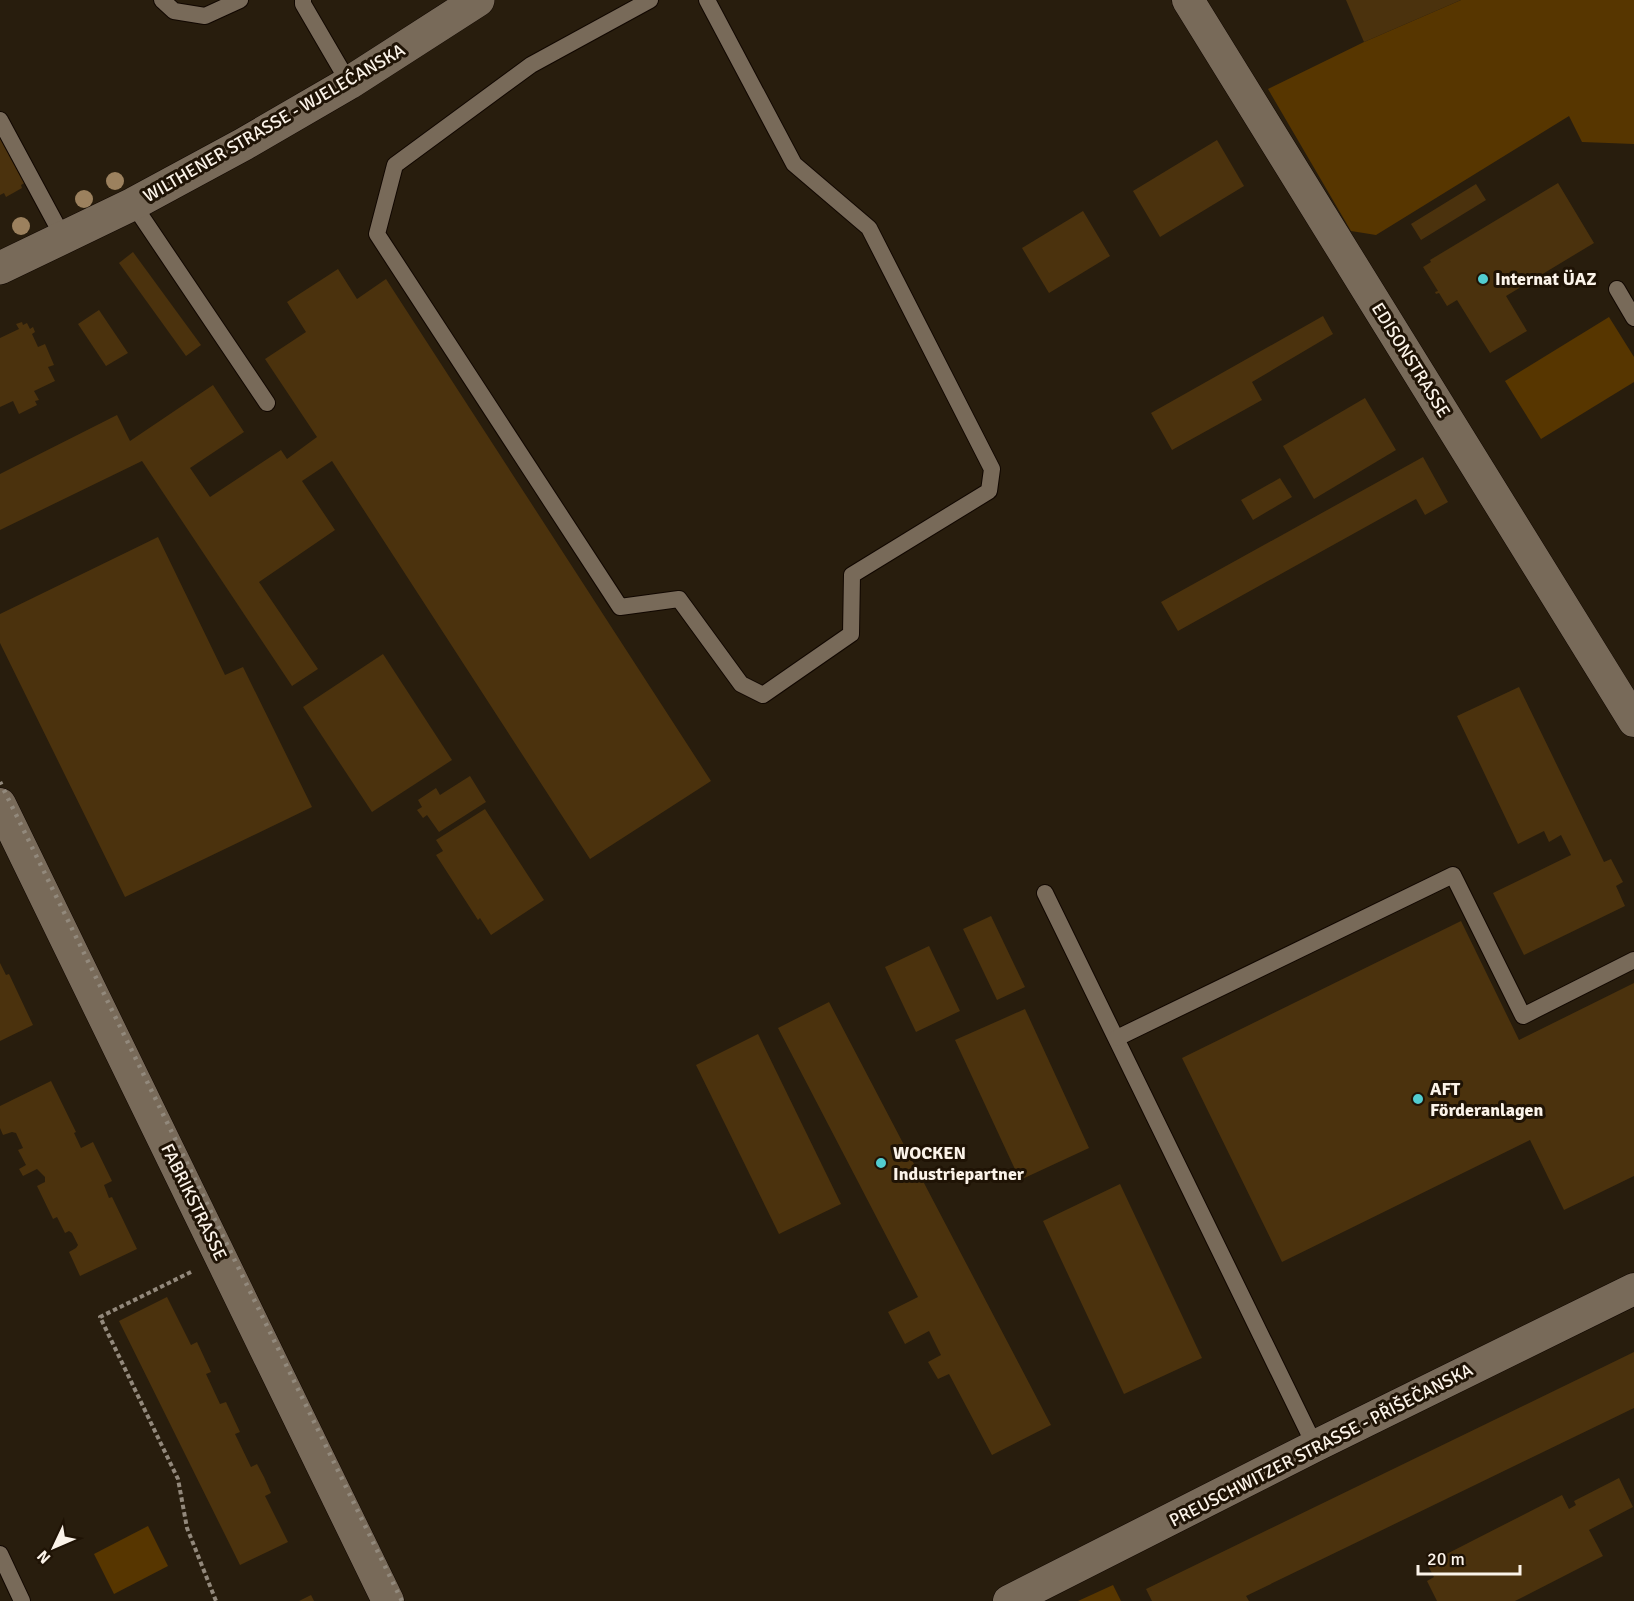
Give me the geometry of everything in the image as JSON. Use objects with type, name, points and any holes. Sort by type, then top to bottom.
[{"type":"main road","name":"WILTHENER STRASSE - WJELEĆANSKA","points":[[0,268],[133,204],[244,144],[349,83],[478,0]]},
{"type":"street","name":"EDISONSTRASSE","points":[[1188,0],[1634,721]]},
{"type":"street","name":"FABRIKSTRASSE","points":[[0,804],[388,1601]]},
{"type":"street","name":"PREUSCHWITZER STRASSE - PŘIŠEČANSKA","points":[[1009,1601],[1315,1446],[1634,1289]]},
{"type":"lane","points":[[162,0],[174,11],[205,16],[240,0]]},
{"type":"lane","points":[[303,0],[303,4],[349,83]]},
{"type":"lane","points":[[650,0],[531,65],[396,165],[377,234],[620,607],[679,599],[741,684],[763,695],[851,634],[852,575],[989,491],[992,469],[869,228],[794,164],[707,0]]},
{"type":"lane","points":[[0,120],[63,237]]},
{"type":"lane","points":[[133,204],[267,403]]},
{"type":"lane","points":[[1617,289],[1634,318]]},
{"type":"lane","points":[[1117,1038],[1453,875],[1523,1016],[1634,960]]},
{"type":"lane","points":[[1045,892],[1315,1446]]},
{"type":"lane","points":[[0,1554],[16,1599]]},
{"type":"path","points":[[199,1269],[100,1317],[178,1479],[187,1528],[216,1601]]},
{"type":"shaded area","points":[[1461,0],[1634,0],[1634,144],[1582,142],[1569,116],[1376,235],[1351,231],[1268,89],[1364,42]]},
{"type":"shaded area","points":[[1609,317],[1634,357],[1634,382],[1541,439],[1505,381]]},
{"type":"shaded area","points":[[148,1526],[168,1566],[114,1594],[94,1554]]},
{"type":"shaded area","points":[[1113,1585],[1121,1601],[1078,1601]]},
{"type":"building","points":[[1346,0],[1461,0],[1364,42]]},
{"type":"building","points":[[0,127],[26,182],[21,185],[22,188],[6,197],[4,193],[0,195]]},
{"type":"building","points":[[1217,140],[1244,186],[1160,237],[1133,191]]},
{"type":"building","name":"Internat ÜAZ","points":[[1558,183],[1594,243],[1506,296],[1527,331],[1490,353],[1457,300],[1447,306],[1439,293],[1436,294],[1435,292],[1438,291],[1423,267],[1431,262],[1430,260]]},
{"type":"building","points":[[1476,184],[1486,200],[1421,240],[1411,224]]},
{"type":"building","points":[[1083,211],[1110,256],[1049,293],[1022,248]]},
{"type":"building","points":[[133,252],[201,345],[186,356],[119,263]]},
{"type":"building","points":[[338,269],[357,299],[386,279],[711,781],[590,859],[332,461],[302,481],[335,530],[259,582],[318,669],[292,686],[142,461],[0,530],[0,474],[117,415],[130,441],[213,385],[244,432],[190,468],[210,497],[281,450],[287,459],[317,437],[265,359],[306,332],[287,302]]},
{"type":"building","points":[[99,310],[128,353],[106,366],[78,324]]},
{"type":"building","points":[[1323,316],[1333,334],[1252,382],[1262,400],[1172,450],[1151,413]]},
{"type":"building","points":[[22,322],[23,325],[27,323],[30,329],[33,327],[35,332],[32,334],[38,347],[45,344],[54,365],[48,367],[55,381],[34,391],[39,400],[35,401],[37,405],[19,414],[13,401],[0,407],[0,338],[19,329],[16,324]]},
{"type":"building","points":[[1365,398],[1396,450],[1314,499],[1283,446]]},
{"type":"building","points":[[1423,457],[1448,502],[1425,515],[1416,499],[1178,631],[1161,602]]},
{"type":"building","points":[[1280,478],[1292,497],[1253,520],[1241,500]]},
{"type":"building","points":[[158,537],[225,675],[243,667],[312,807],[125,897],[0,643],[0,614]]},
{"type":"building","points":[[383,654],[452,760],[372,812],[303,707]]},
{"type":"building","points":[[1519,687],[1604,862],[1611,859],[1623,882],[1616,886],[1625,906],[1524,955],[1493,893],[1571,855],[1561,835],[1549,842],[1544,831],[1518,844],[1457,716]]},
{"type":"building","points":[[470,776],[486,802],[439,832],[427,815],[423,818],[417,810],[422,807],[418,800],[436,788],[440,795]]},
{"type":"building","points":[[485,809],[544,900],[491,935],[480,918],[478,920],[436,855],[443,851],[436,840]]},
{"type":"building","points":[[991,916],[1025,987],[997,1000],[963,929]]},
{"type":"building","name":"AFT Förderanlagen","points":[[1461,921],[1519,1040],[1634,983],[1634,1176],[1564,1210],[1530,1140],[1282,1262],[1182,1058]]},
{"type":"building","points":[[929,946],[960,1011],[916,1032],[885,967]]},
{"type":"building","points":[[0,963],[6,975],[9,974],[33,1025],[0,1041]]},
{"type":"building","name":"WOCKEN Industriepartner","points":[[829,1002],[1051,1425],[992,1455],[949,1374],[938,1379],[928,1362],[941,1355],[929,1331],[905,1344],[888,1312],[918,1297],[778,1028]]},
{"type":"building","points":[[1025,1009],[1089,1148],[1020,1180],[955,1040]]},
{"type":"building","points":[[758,1034],[841,1204],[779,1234],[696,1065]]},
{"type":"building","points":[[51,1081],[76,1132],[74,1133],[81,1148],[93,1142],[112,1181],[104,1185],[109,1198],[112,1197],[137,1249],[80,1276],[69,1252],[78,1245],[72,1233],[69,1231],[65,1233],[57,1217],[53,1219],[37,1186],[45,1182],[45,1177],[37,1169],[23,1176],[19,1169],[26,1165],[18,1150],[23,1148],[16,1133],[3,1135],[0,1128],[0,1106]]},
{"type":"building","points":[[1120,1184],[1202,1358],[1124,1394],[1043,1221]]},
{"type":"building","points":[[167,1297],[191,1345],[197,1342],[211,1372],[206,1374],[220,1404],[226,1402],[240,1432],[235,1434],[251,1467],[257,1464],[264,1477],[271,1493],[265,1496],[288,1542],[240,1565],[119,1321]]},
{"type":"building","points":[[1634,1352],[1634,1408],[1246,1596],[1249,1601],[1152,1601],[1146,1589]]},
{"type":"building","points":[[1619,1478],[1633,1507],[1589,1530],[1603,1556],[1515,1601],[1437,1601],[1427,1581],[1434,1577],[1427,1564],[1562,1495],[1569,1509],[1576,1505],[1574,1501]]},
{"type":"building","points":[[311,1595],[314,1601],[299,1601]]},
{"type":"railway","points":[[0,782],[402,1601]]},
{"type":"place","name":"Internat ÜAZ","points":[[1483,279]]},
{"type":"place","name":"AFT Förderanlagen","points":[[1418,1099]]},
{"type":"place","name":"WOCKEN Industriepartner","points":[[881,1163]]}]
